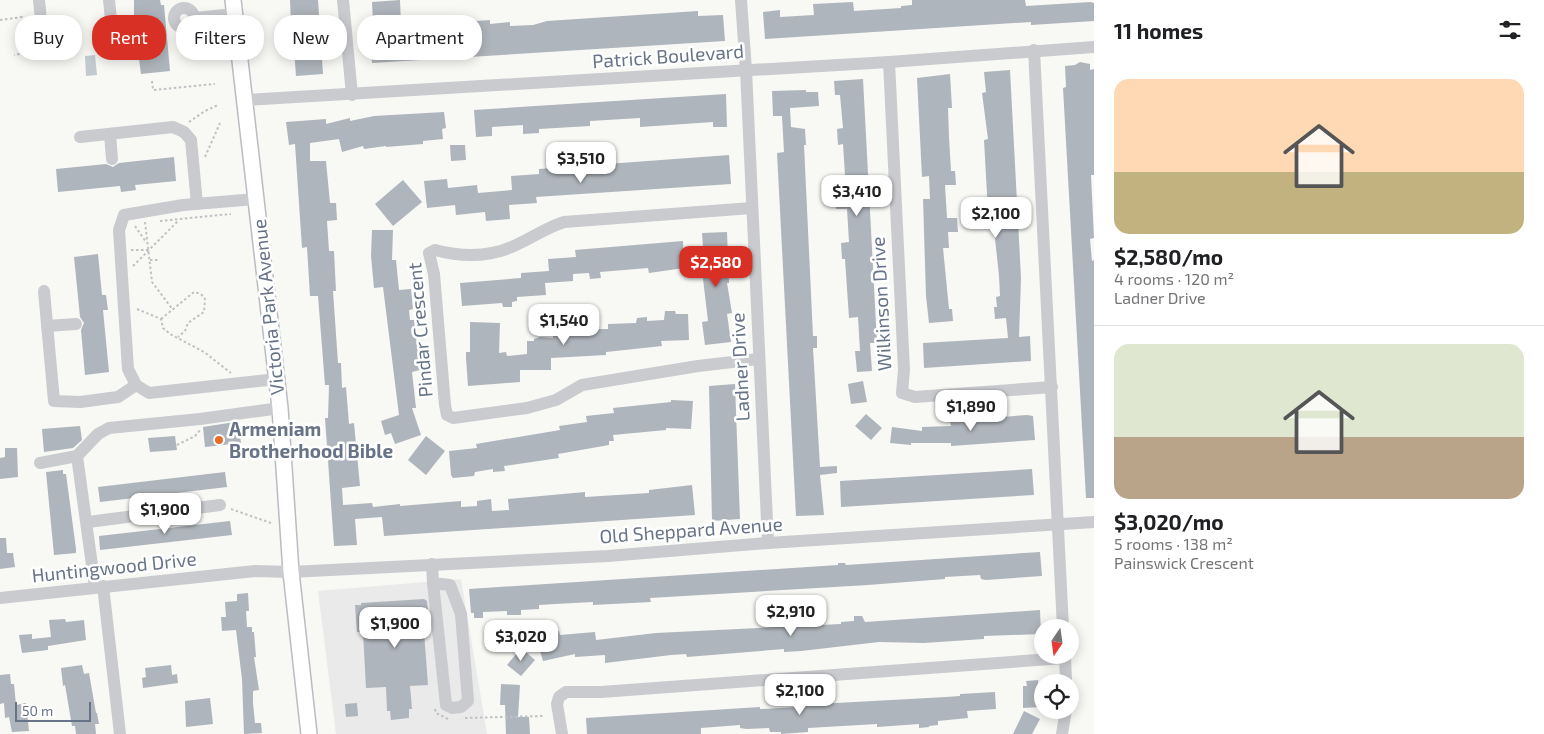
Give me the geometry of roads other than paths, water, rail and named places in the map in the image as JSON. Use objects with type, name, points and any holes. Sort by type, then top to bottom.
[{"type":"main road","name":"Victoria Park Avenue","points":[[234,7],[280,408],[291,572],[309,734]]},
{"type":"street","points":[[39,0],[40,15]]},
{"type":"street","points":[[109,0],[111,15]]},
{"type":"street","points":[[343,0],[352,95]]},
{"type":"street","name":"Ladner Drive","points":[[741,0],[746,70],[768,543]]},
{"type":"street","points":[[180,4],[189,10],[194,18],[234,7]]},
{"type":"street","name":"Patrick Boulevard","points":[[244,100],[889,62],[1094,47]]},
{"type":"street","points":[[1034,50],[1062,619]]},
{"type":"street","name":"Wilkinson Drive","points":[[889,62],[904,370],[902,393],[915,397],[1052,387]]},
{"type":"street","points":[[80,137],[173,127],[180,130],[191,140],[197,204]]},
{"type":"street","points":[[110,134],[112,159]]},
{"type":"street","points":[[256,199],[197,204],[144,217],[124,215],[119,230],[128,369],[136,385],[149,393],[276,379]]},
{"type":"street","name":"Pindar Crescent","points":[[752,208],[564,222],[549,226],[521,243],[498,253],[461,255],[435,250],[429,254],[434,274],[445,381],[445,405],[447,415],[453,418],[527,408],[556,400],[582,385],[698,366],[758,359]]},
{"type":"street","points":[[44,291],[54,401],[80,402],[118,397],[136,385]]},
{"type":"street","points":[[47,326],[76,324]]},
{"type":"street","points":[[40,463],[77,456],[98,434],[108,428],[200,420],[280,408]]},
{"type":"street","points":[[77,456],[99,587],[120,734]]},
{"type":"street","points":[[88,522],[220,506]]},
{"type":"street","name":"Old Sheppard Avenue","points":[[291,572],[608,556],[768,543],[1094,522]]},
{"type":"street","points":[[432,564],[433,583],[446,704],[452,708],[461,707],[468,700],[461,614],[450,584],[433,583]]},
{"type":"street","name":"Huntingwood Drive","points":[[0,598],[255,571],[291,572]]},
{"type":"street","points":[[562,734],[557,704],[559,697],[566,692],[1034,658]]},
{"type":"street","points":[[1062,734],[1064,719]]},
{"type":"place","name":"Armeniam Brotherhood Bible","points":[[219,440]]}]
